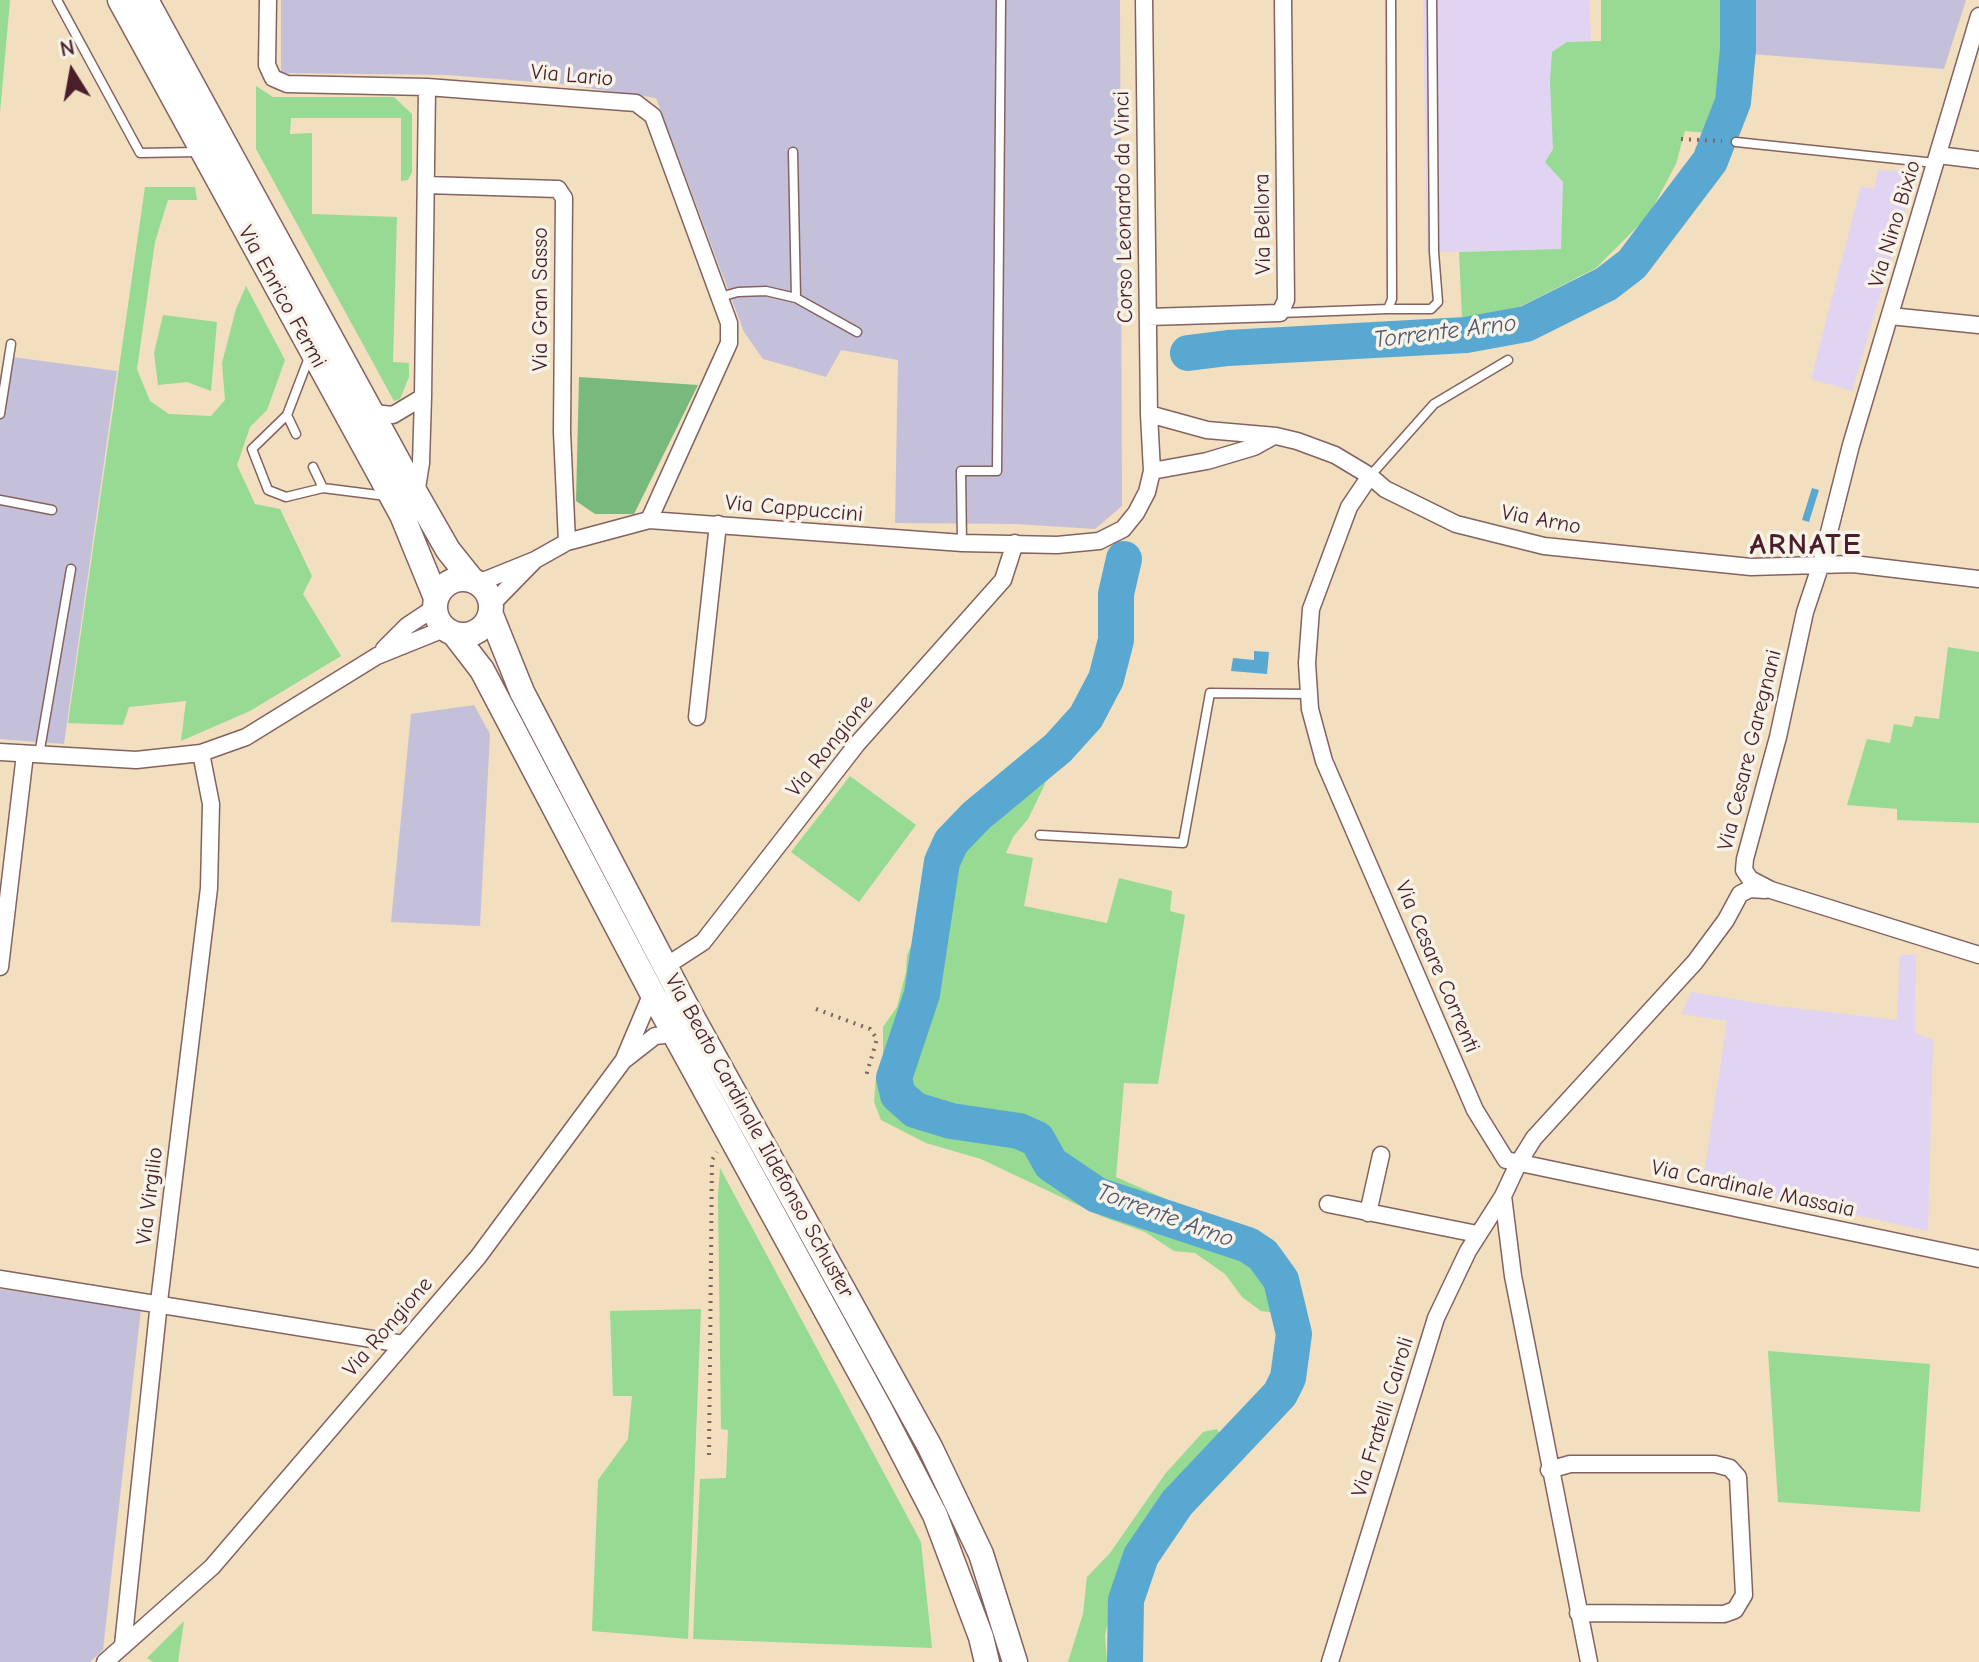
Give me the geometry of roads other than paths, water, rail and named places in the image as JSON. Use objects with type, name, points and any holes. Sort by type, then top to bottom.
[{"type":"street","name":"Via Enrico Fermi","points":[[120,0],[311,350],[404,495],[475,582]]},
{"type":"street","name":"Via Enrico Fermi","points":[[146,0],[373,413],[404,495],[442,618]]},
{"type":"street","name":"Via Lario","points":[[268,0],[267,65],[273,78],[287,84],[427,87],[636,103],[653,116],[729,323],[729,343],[649,520]]},
{"type":"street","name":"Corso Leonardo da Vinci","points":[[1144,0],[1152,471]]},
{"type":"street","name":"Via Bellora","points":[[1280,313],[1286,300],[1283,0]]},
{"type":"street","name":"Via Nino Bixio","points":[[1821,564],[1851,445],[1979,16]]},
{"type":"street","points":[[404,495],[421,463],[427,87]]},
{"type":"street","points":[[1937,159],[1979,160]]},
{"type":"street","name":"Via Gran Sasso","points":[[426,185],[558,189],[564,198],[562,432],[567,542]]},
{"type":"street","points":[[1148,317],[1280,313]]},
{"type":"street","points":[[1890,316],[1979,325]]},
{"type":"street","points":[[373,413],[393,415],[423,397]]},
{"type":"street","name":"Via Arno","points":[[1149,414],[1207,430],[1276,436],[1335,455],[1385,489],[1456,524],[1544,546],[1751,567],[1821,564],[1979,579]]},
{"type":"street","points":[[1152,471],[1207,461],[1254,447],[1276,436]]},
{"type":"street","name":"Via Cappuccini","points":[[475,582],[535,560],[567,542],[649,520],[962,543],[1057,545],[1099,541],[1123,529],[1136,513],[1147,492],[1152,471]]},
{"type":"street","name":"Via Cesare Correnti","points":[[1370,476],[1349,507],[1311,609],[1307,663],[1310,709],[1324,761],[1475,1110],[1506,1160],[1519,1162]]},
{"type":"street","points":[[697,717],[718,524]]},
{"type":"street","name":"Via Rongione","points":[[666,966],[703,942],[857,744],[1003,580],[1015,543]]},
{"type":"street","name":"Via Cappuccini","points":[[490,610],[535,560]]},
{"type":"street","name":"Via Cesare Garegnani","points":[[1771,890],[1750,879],[1744,870],[1745,859],[1778,737],[1805,612],[1821,564]]},
{"type":"street","points":[[463,579],[475,582],[488,593],[490,610],[477,633],[465,636],[442,618],[442,588],[450,582],[463,579]]},
{"type":"street","name":"Via Beato Cardinale Ildefonso Schuster","points":[[490,610],[522,692],[666,966],[930,1447],[981,1554],[1015,1662]]},
{"type":"street","points":[[377,656],[407,626],[442,618]]},
{"type":"street","points":[[0,752],[136,760],[201,753],[246,737],[442,618]]},
{"type":"street","name":"Via Beato Cardinale Ildefonso Schuster","points":[[442,618],[482,670],[674,1034],[880,1409],[935,1515],[981,1637],[987,1662]]},
{"type":"street","name":"Via Virgilio","points":[[123,1645],[159,1302],[209,888],[211,804],[201,753]]},
{"type":"street","points":[[0,967],[32,755]]},
{"type":"street","points":[[1589,1662],[1513,1276],[1503,1196],[1519,1162],[1534,1138],[1695,962],[1726,920],[1740,894],[1750,889],[1771,890],[1979,955]]},
{"type":"street","name":"Via Rongione","points":[[105,1662],[212,1567],[478,1257],[623,1061],[652,993]]},
{"type":"street","name":"Via Rongione","points":[[623,1061],[655,1036],[674,1034]]},
{"type":"street","points":[[1368,1213],[1381,1155]]},
{"type":"street","name":"Via Cardinale Massaia","points":[[1519,1162],[1979,1259]]},
{"type":"street","name":"Via Fratelli Cairoli","points":[[1330,1662],[1436,1318],[1477,1234],[1503,1196]]},
{"type":"street","points":[[1328,1204],[1477,1234]]},
{"type":"street","points":[[0,1279],[159,1302],[403,1344]]},
{"type":"street","points":[[1549,1470],[1570,1464],[1715,1464],[1730,1468],[1738,1477],[1744,1595],[1735,1610],[1724,1614],[1578,1613]]},
{"type":"lane","points":[[57,0],[140,153],[203,152]]},
{"type":"lane","points":[[962,543],[961,471],[997,471],[1001,0]]},
{"type":"lane","points":[[1388,309],[1392,299],[1391,0]]},
{"type":"lane","points":[[1280,313],[1431,309],[1438,302],[1434,252],[1432,0]]},
{"type":"lane","points":[[1736,142],[1937,159]]},
{"type":"lane","points":[[793,152],[796,298]]},
{"type":"lane","points":[[719,297],[738,292],[766,291],[796,298],[857,332]]},
{"type":"lane","points":[[0,414],[11,344]]},
{"type":"lane","points":[[311,350],[287,415],[252,449],[268,490],[286,497],[323,488],[404,495]]},
{"type":"lane","points":[[1370,476],[1434,404],[1508,360]]},
{"type":"lane","points":[[287,415],[296,434]]},
{"type":"lane","points":[[313,467],[323,488]]},
{"type":"lane","points":[[0,500],[52,510]]},
{"type":"lane","points":[[32,755],[71,569]]},
{"type":"lane","points":[[1040,835],[1183,843],[1210,693],[1309,694]]},
{"type":"water","points":[[1812,488],[1819,490],[1809,522],[1802,520]]},
{"type":"water","points":[[1254,651],[1269,652],[1267,674],[1231,671],[1233,658],[1254,660]]},
{"type":"waterway","name":"Torrente Arno","points":[[1188,353],[1228,348],[1466,335],[1526,324],[1606,284],[1632,264],[1710,161],[1733,102],[1738,0]]},
{"type":"waterway","name":"Torrente Arno","points":[[1124,559],[1116,594],[1116,640],[1106,679],[1086,717],[1058,748],[976,816],[951,842],[942,862],[922,994],[894,1078],[898,1095],[915,1110],[951,1121],[1019,1131],[1037,1139],[1051,1164],[1097,1195],[1248,1245],[1263,1255],[1281,1280],[1294,1334],[1288,1378],[1280,1394],[1177,1503],[1141,1556],[1126,1600],[1125,1662]]},
{"type":"district","name":"ARNATE","points":[[1806,546]]}]
